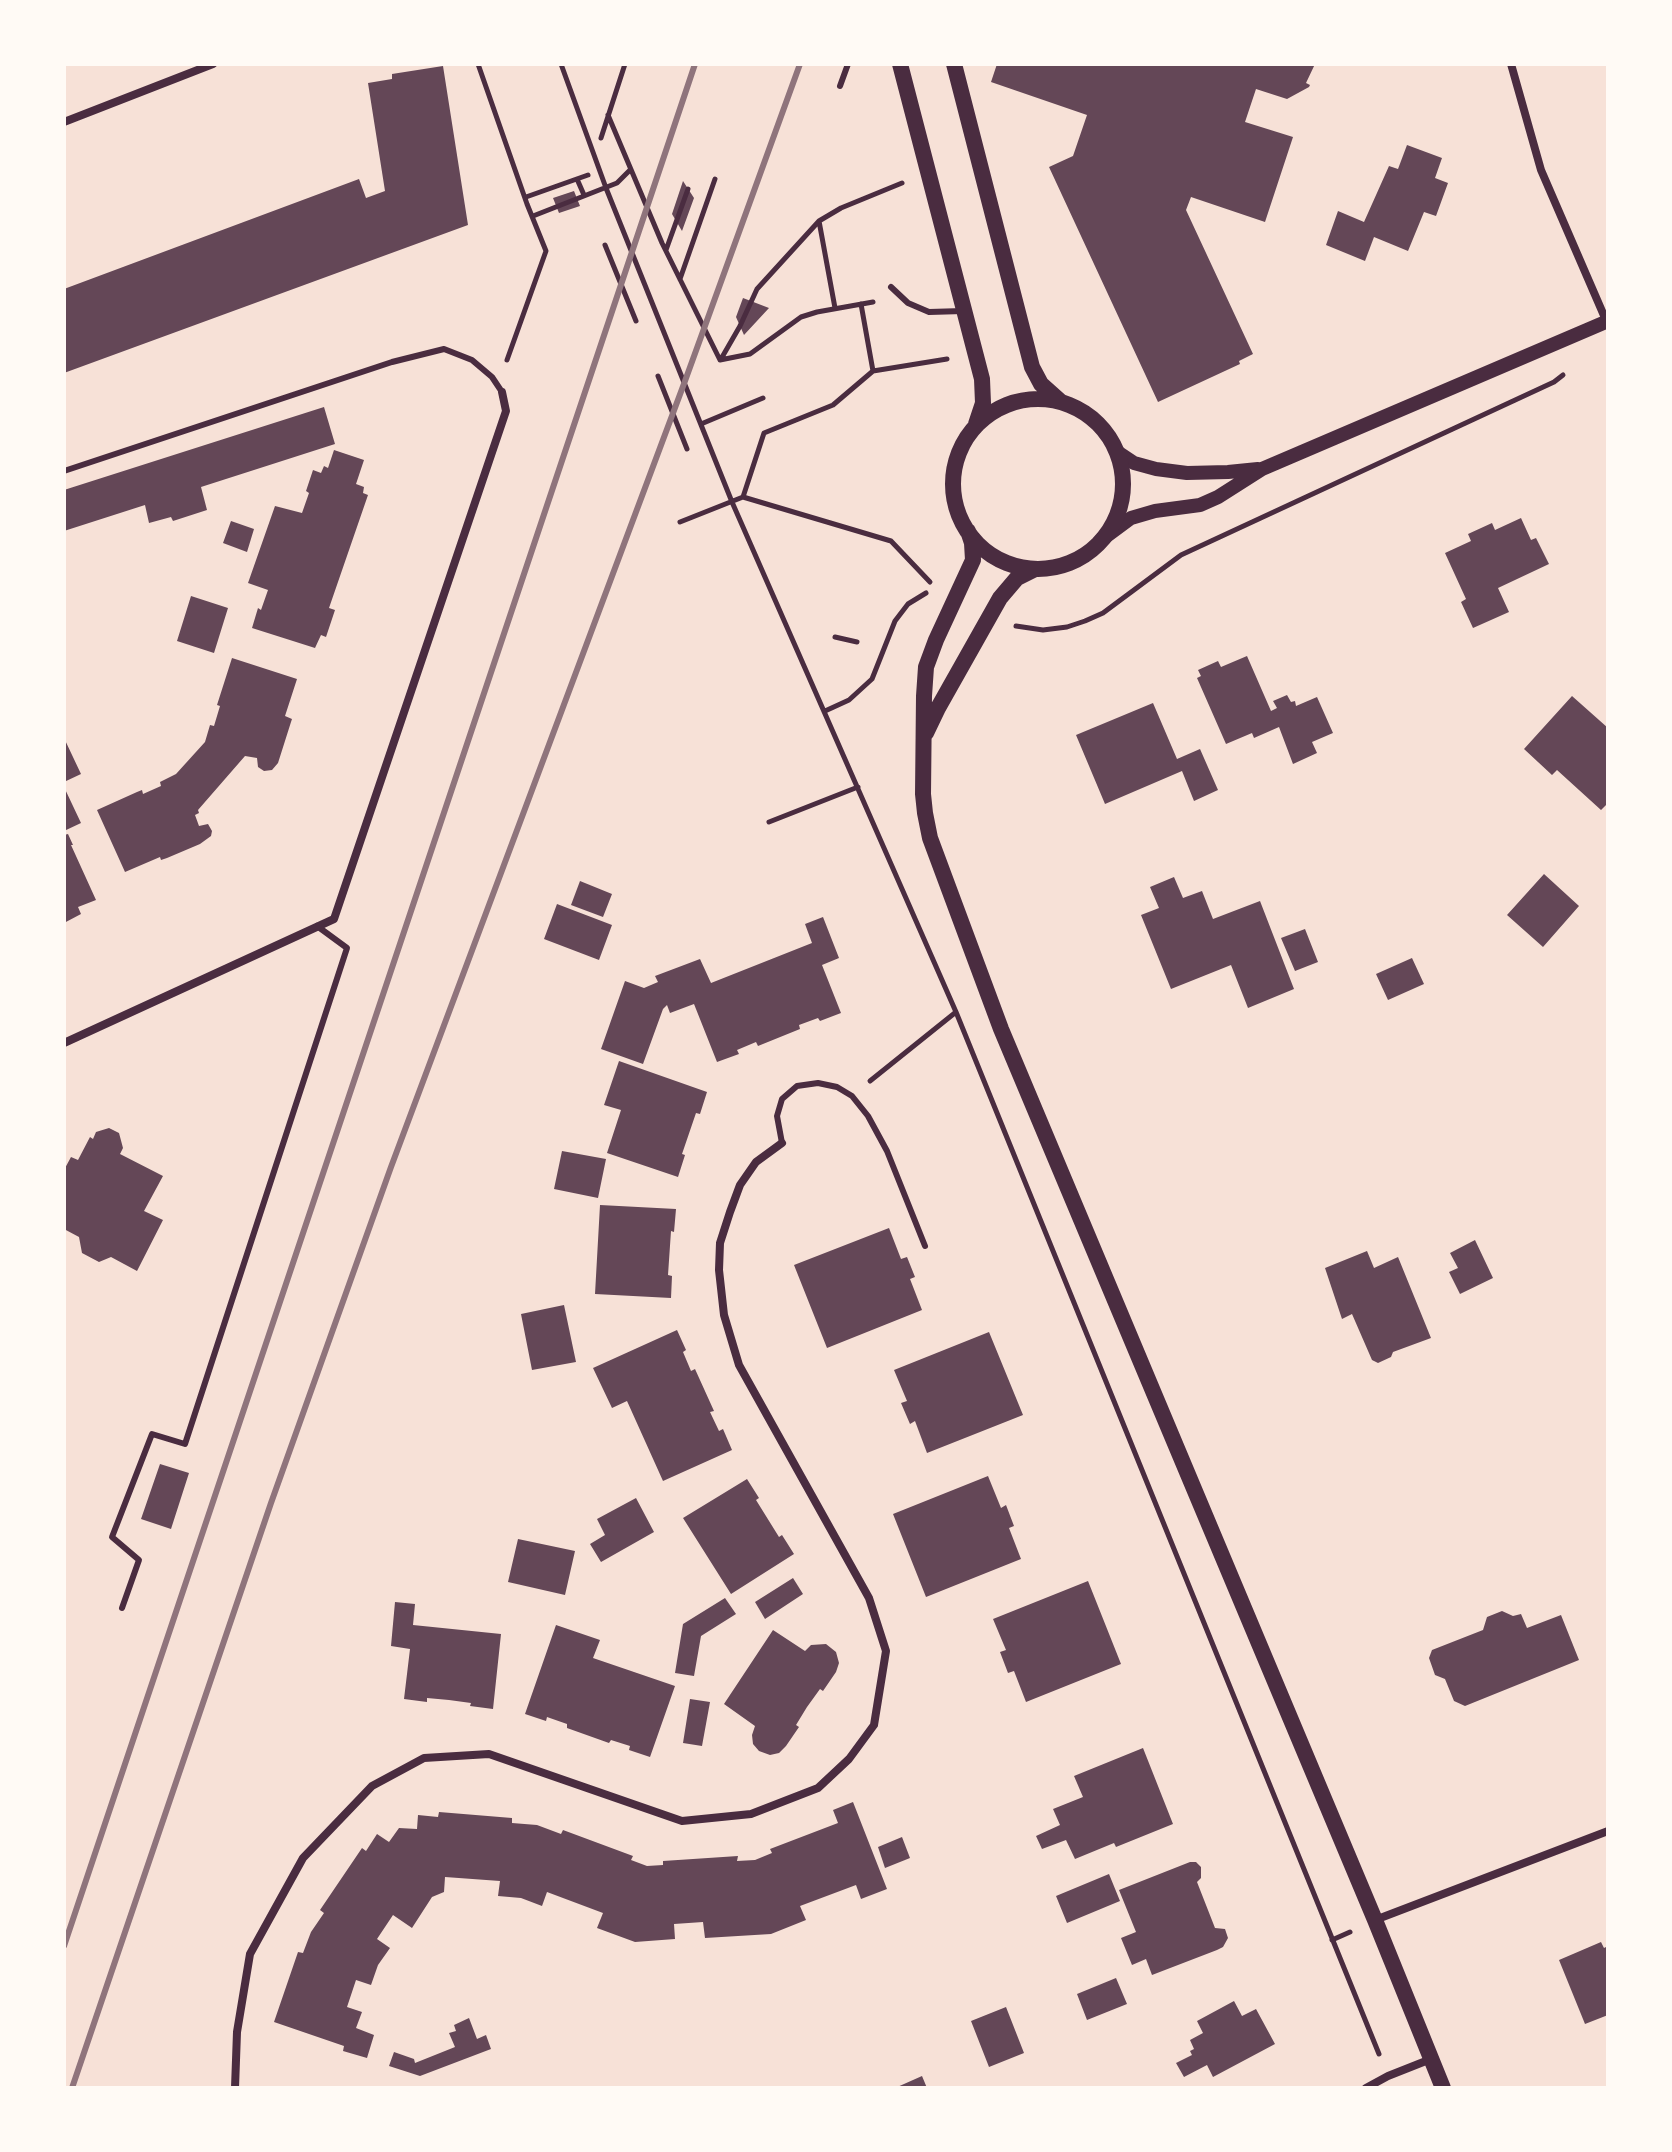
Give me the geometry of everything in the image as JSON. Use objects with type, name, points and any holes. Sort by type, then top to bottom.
[{"type":"main road","points":[[900,64],[983,387],[981,411],[961,447],[953,487],[958,511],[972,543],[973,560],[926,667],[923,794],[930,838],[1001,1029],[1443,2088]]},
{"type":"main road","points":[[925,734],[1000,598],[1017,578],[1038,569],[1059,566],[1089,551],[1114,520],[1124,491],[1111,440],[1095,420],[1048,391],[1032,367],[954,64]]},
{"type":"main road","points":[[975,425],[1016,401],[1043,399],[1068,404]]},
{"type":"main road","points":[[968,531],[982,547],[1000,560],[1038,569]]},
{"type":"street","points":[[64,122],[213,64]]},
{"type":"street","points":[[1100,541],[1131,518],[1155,511],[1200,505],[1262,469],[1607,323],[1541,170],[1511,64]]},
{"type":"street","points":[[64,1043],[334,919],[506,411],[502,392]]},
{"type":"street","points":[[1116,451],[1134,463],[1156,469],[1201,473],[1262,469]]},
{"type":"street","points":[[235,2088],[237,2032],[250,1954],[303,1858],[372,1786],[424,1758],[489,1754],[682,1821],[751,1814],[818,1788],[849,1759],[874,1725],[886,1651],[869,1598],[739,1365],[724,1315],[719,1270],[720,1243],[730,1212],[740,1185],[756,1162],[782,1143]]},
{"type":"street","points":[[1375,1920],[1608,1831]]},
{"type":"street","points":[[1366,2088],[1431,2059]]},
{"type":"lane","points":[[840,86],[848,64]]},
{"type":"lane","points":[[891,287],[908,303],[929,312],[965,311]]},
{"type":"lane","points":[[64,471],[392,362],[444,349],[472,360],[492,377],[502,392]]},
{"type":"lane","points":[[122,1608],[139,1560],[112,1537],[152,1434],[185,1444],[347,948],[317,926]]},
{"type":"lane","points":[[782,1143],[777,1116],[782,1099],[797,1086],[818,1083],[837,1087],[852,1096],[868,1116],[887,1151],[925,1246]]},
{"type":"path","points":[[478,64],[546,251],[504,368],[502,392]]},
{"type":"path","points":[[561,64],[606,188],[732,502],[956,1012],[1388,2076]]},
{"type":"path","points":[[601,138],[625,64]]},
{"type":"path","points":[[608,115],[666,251],[720,360]]},
{"type":"path","points":[[533,216],[617,183],[630,170]]},
{"type":"path","points":[[526,197],[588,175]]},
{"type":"path","points":[[577,179],[584,195]]},
{"type":"path","points":[[680,279],[715,179]]},
{"type":"path","points":[[720,360],[757,289],[819,221],[841,208],[904,183]]},
{"type":"path","points":[[666,251],[688,189]]},
{"type":"path","points":[[819,221],[835,308]]},
{"type":"path","points":[[605,245],[636,321]]},
{"type":"path","points":[[720,360],[750,354],[801,317],[898,294]]},
{"type":"path","points":[[861,304],[873,371]]},
{"type":"path","points":[[743,497],[764,433],[833,405],[873,371],[956,357]]},
{"type":"path","points":[[989,618],[1020,628],[1043,630],[1085,621],[1103,613],[1181,555],[1554,382],[1572,367]]},
{"type":"path","points":[[658,376],[687,449]]},
{"type":"path","points":[[701,424],[763,398]]},
{"type":"path","points":[[680,522],[743,497],[891,541],[938,591],[955,600]]},
{"type":"path","points":[[825,711],[849,700],[872,679],[895,621],[908,604],[929,591],[938,591]]},
{"type":"path","points":[[835,637],[857,642]]},
{"type":"path","points":[[769,822],[858,787]]},
{"type":"path","points":[[852,1096],[956,1012]]},
{"type":"building","points":[[997,64],[1315,64],[1306,83],[1309,87],[1287,99],[1256,89],[1245,122],[1293,137],[1265,222],[1191,197],[1186,210],[1253,354],[1239,361],[1240,364],[1158,402],[1049,167],[1073,156],[1087,115],[991,82]]},
{"type":"building","points":[[443,66],[468,225],[64,373],[64,289],[359,179],[366,198],[385,191],[368,83],[392,79],[392,74]]},
{"type":"building","points":[[1407,145],[1442,158],[1435,178],[1448,183],[1436,216],[1424,212],[1408,251],[1374,237],[1365,261],[1326,245],[1338,211],[1364,222],[1389,166],[1398,169]]},
{"type":"building","points":[[683,181],[694,198],[682,231],[672,214]]},
{"type":"building","points":[[574,191],[580,206],[559,213],[553,198]]},
{"type":"building","points":[[743,298],[769,308],[744,335],[736,317]]},
{"type":"building","points":[[324,407],[335,444],[201,487],[207,510],[173,521],[171,517],[149,523],[145,505],[64,531],[64,490]]},
{"type":"building","points":[[334,450],[364,460],[356,484],[364,487],[363,493],[368,495],[329,608],[335,610],[326,637],[321,635],[315,648],[252,628],[268,590],[248,583],[275,506],[302,513],[313,470],[321,473],[324,466],[328,468]]},
{"type":"building","points":[[1521,518],[1531,540],[1536,538],[1549,564],[1498,588],[1509,612],[1473,628],[1461,602],[1466,599],[1445,553],[1471,541],[1468,534],[1492,523],[1495,530]]},
{"type":"building","points":[[231,521],[254,529],[247,552],[223,543]]},
{"type":"building","points":[[191,596],[228,608],[214,653],[177,641]]},
{"type":"building","points":[[1247,656],[1271,711],[1277,708],[1273,701],[1287,695],[1296,706],[1317,697],[1333,733],[1312,742],[1317,753],[1293,764],[1279,727],[1254,738],[1252,733],[1226,744],[1197,678],[1201,676],[1198,670],[1218,661],[1221,667]]},
{"type":"building","points":[[232,658],[297,679],[285,716],[292,719],[278,763],[272,770],[264,771],[258,767],[257,758],[245,756],[195,815],[199,826],[208,824],[211,836],[167,858],[161,860],[160,857],[125,872],[97,810],[142,790],[143,794],[161,786],[160,782],[176,774],[205,742],[210,725],[214,726],[220,706],[217,705]]},
{"type":"building","points":[[1572,696],[1608,728],[1608,803],[1601,810],[1557,770],[1552,775],[1524,749]]},
{"type":"building","points":[[1153,703],[1177,759],[1200,749],[1218,790],[1194,801],[1182,771],[1105,804],[1076,735]]},
{"type":"building","points":[[64,738],[81,774],[64,782]]},
{"type":"building","points":[[64,787],[81,823],[64,831]]},
{"type":"building","points":[[68,834],[96,900],[78,907],[81,914],[64,923],[64,835]]},
{"type":"building","points":[[1544,874],[1579,906],[1543,947],[1507,915]]},
{"type":"building","points":[[1174,877],[1183,898],[1202,891],[1213,919],[1260,901],[1294,989],[1248,1008],[1231,965],[1171,989],[1141,915],[1159,908],[1150,887]]},
{"type":"building","points":[[580,881],[612,894],[603,917],[571,905]]},
{"type":"building","points":[[557,904],[612,925],[599,960],[544,939]]},
{"type":"building","points":[[823,917],[839,958],[822,965],[841,1013],[799,1025],[800,1029],[758,1046],[756,1042],[737,1050],[739,1054],[717,1062],[694,1004],[670,1013],[667,1005],[643,1064],[601,1049],[625,981],[644,988],[658,982],[655,976],[700,959],[711,983],[812,943],[805,924]]},
{"type":"building","points":[[1305,929],[1318,962],[1295,971],[1281,938]]},
{"type":"building","points":[[1412,958],[1424,984],[1388,1000],[1376,974]]},
{"type":"building","points":[[619,1061],[707,1092],[682,1154],[685,1155],[678,1177],[607,1153],[621,1110],[604,1105]]},
{"type":"building","points":[[109,1128],[119,1133],[123,1148],[120,1154],[163,1176],[144,1211],[163,1220],[137,1271],[111,1257],[99,1262],[82,1253],[79,1237],[64,1229],[64,1170],[71,1157],[78,1160],[90,1137],[93,1139],[96,1132]]},
{"type":"building","points":[[562,1151],[606,1159],[598,1198],[554,1189]]},
{"type":"building","points":[[600,1205],[676,1209],[668,1275],[672,1276],[671,1298],[595,1294]]},
{"type":"building","points":[[889,1228],[901,1259],[907,1257],[915,1277],[910,1279],[922,1310],[827,1348],[794,1265]]},
{"type":"building","points":[[1475,1240],[1493,1278],[1460,1294],[1449,1272],[1458,1268],[1450,1253]]},
{"type":"building","points":[[1367,1251],[1374,1268],[1398,1257],[1431,1338],[1393,1352],[1391,1357],[1378,1363],[1372,1360],[1352,1314],[1342,1319],[1325,1268]]},
{"type":"building","points":[[564,1305],[576,1362],[532,1370],[521,1314]]},
{"type":"building","points":[[677,1330],[691,1371],[695,1369],[714,1411],[710,1412],[719,1431],[723,1429],[732,1450],[663,1481],[627,1401],[612,1408],[593,1368]]},
{"type":"building","points":[[989,1332],[1023,1415],[927,1453],[915,1421],[910,1424],[901,1403],[907,1401],[894,1370]]},
{"type":"building","points":[[160,1464],[189,1473],[171,1529],[141,1519]]},
{"type":"building","points":[[988,1476],[1001,1508],[1006,1505],[1014,1526],[1009,1528],[1021,1559],[926,1597],[893,1514]]},
{"type":"building","points":[[747,1479],[779,1537],[782,1535],[794,1554],[731,1594],[683,1518]]},
{"type":"building","points":[[636,1498],[654,1532],[601,1562],[590,1544],[605,1535],[597,1519]]},
{"type":"building","points":[[518,1539],[575,1551],[565,1595],[508,1582]]},
{"type":"building","points":[[793,1578],[803,1594],[765,1619],[755,1602]]},
{"type":"building","points":[[1088,1581],[1121,1664],[1026,1702],[1014,1671],[1008,1673],[1000,1652],[1006,1650],[993,1619]]},
{"type":"building","points":[[725,1598],[736,1614],[701,1636],[694,1676],[675,1673],[683,1624]]},
{"type":"building","points":[[395,1602],[415,1604],[413,1625],[501,1634],[493,1709],[449,1700],[427,1698],[427,1702],[404,1699],[410,1649],[391,1646]]},
{"type":"building","points":[[1502,1611],[1513,1616],[1521,1614],[1527,1628],[1561,1615],[1579,1660],[1465,1706],[1454,1701],[1445,1679],[1435,1675],[1429,1658],[1432,1650],[1483,1630],[1487,1617]]},
{"type":"building","points":[[556,1625],[600,1640],[593,1658],[675,1686],[650,1757],[629,1750],[630,1746],[611,1740],[609,1743],[567,1728],[567,1724],[547,1717],[546,1721],[525,1714]]},
{"type":"building","points":[[773,1630],[805,1651],[811,1645],[826,1644],[836,1652],[839,1663],[823,1691],[820,1689],[807,1707],[796,1725],[799,1727],[786,1746],[779,1753],[770,1755],[759,1751],[753,1744],[755,1726],[724,1704]]},
{"type":"building","points":[[690,1699],[710,1702],[702,1746],[683,1743]]},
{"type":"building","points":[[1143,1748],[1173,1824],[1116,1847],[1114,1843],[1075,1859],[1066,1840],[1042,1849],[1036,1836],[1060,1825],[1053,1809],[1083,1797],[1074,1776]]},
{"type":"building","points":[[853,1802],[887,1889],[861,1899],[856,1885],[800,1906],[806,1920],[771,1934],[705,1938],[703,1922],[674,1924],[675,1939],[635,1942],[597,1928],[603,1913],[547,1892],[542,1906],[521,1898],[498,1896],[500,1881],[445,1877],[444,1892],[432,1897],[412,1928],[393,1915],[377,1939],[390,1948],[378,1965],[371,1985],[356,1980],[347,2007],[362,2012],[356,2028],[374,2035],[367,2058],[343,2051],[344,2046],[274,2022],[298,1952],[303,1953],[311,1932],[324,1913],[320,1910],[362,1848],[366,1851],[377,1834],[389,1842],[399,1828],[417,1829],[418,1815],[438,1817],[439,1812],[512,1818],[512,1823],[537,1825],[561,1834],[563,1830],[633,1856],[631,1860],[647,1866],[663,1865],[663,1861],[738,1856],[737,1861],[755,1860],[772,1853],[770,1849],[838,1823],[833,1810]]},
{"type":"building","points":[[902,1837],[910,1858],[885,1868],[878,1847]]},
{"type":"building","points":[[1196,1862],[1201,1867],[1201,1878],[1197,1882],[1215,1928],[1225,1929],[1228,1938],[1217,1950],[1152,1975],[1146,1959],[1132,1965],[1121,1938],[1136,1932],[1119,1890]]},
{"type":"building","points":[[1109,1874],[1120,1901],[1067,1923],[1056,1896]]},
{"type":"building","points":[[1601,1942],[1604,1948],[1608,1946],[1608,2015],[1585,2024],[1559,1960]]},
{"type":"building","points":[[1116,1978],[1127,2004],[1087,2020],[1077,1994]]},
{"type":"building","points":[[1234,2001],[1242,2016],[1256,2009],[1275,2044],[1213,2077],[1207,2065],[1184,2077],[1176,2063],[1192,2055],[1190,2051],[1194,2049],[1190,2040],[1203,2033],[1197,2021]]},
{"type":"building","points":[[1006,2007],[1024,2053],[989,2067],[971,2021]]},
{"type":"building","points":[[469,2018],[477,2039],[486,2035],[491,2049],[420,2076],[389,2066],[394,2052],[414,2059],[415,2063],[455,2047],[449,2033],[456,2031],[454,2025]]},
{"type":"building","points":[[922,2076],[927,2088],[895,2088]]},
{"type":"railway","points":[[64,1946],[695,64]]},
{"type":"railway","points":[[72,2088],[271,1503],[391,1167],[800,64]]}]
